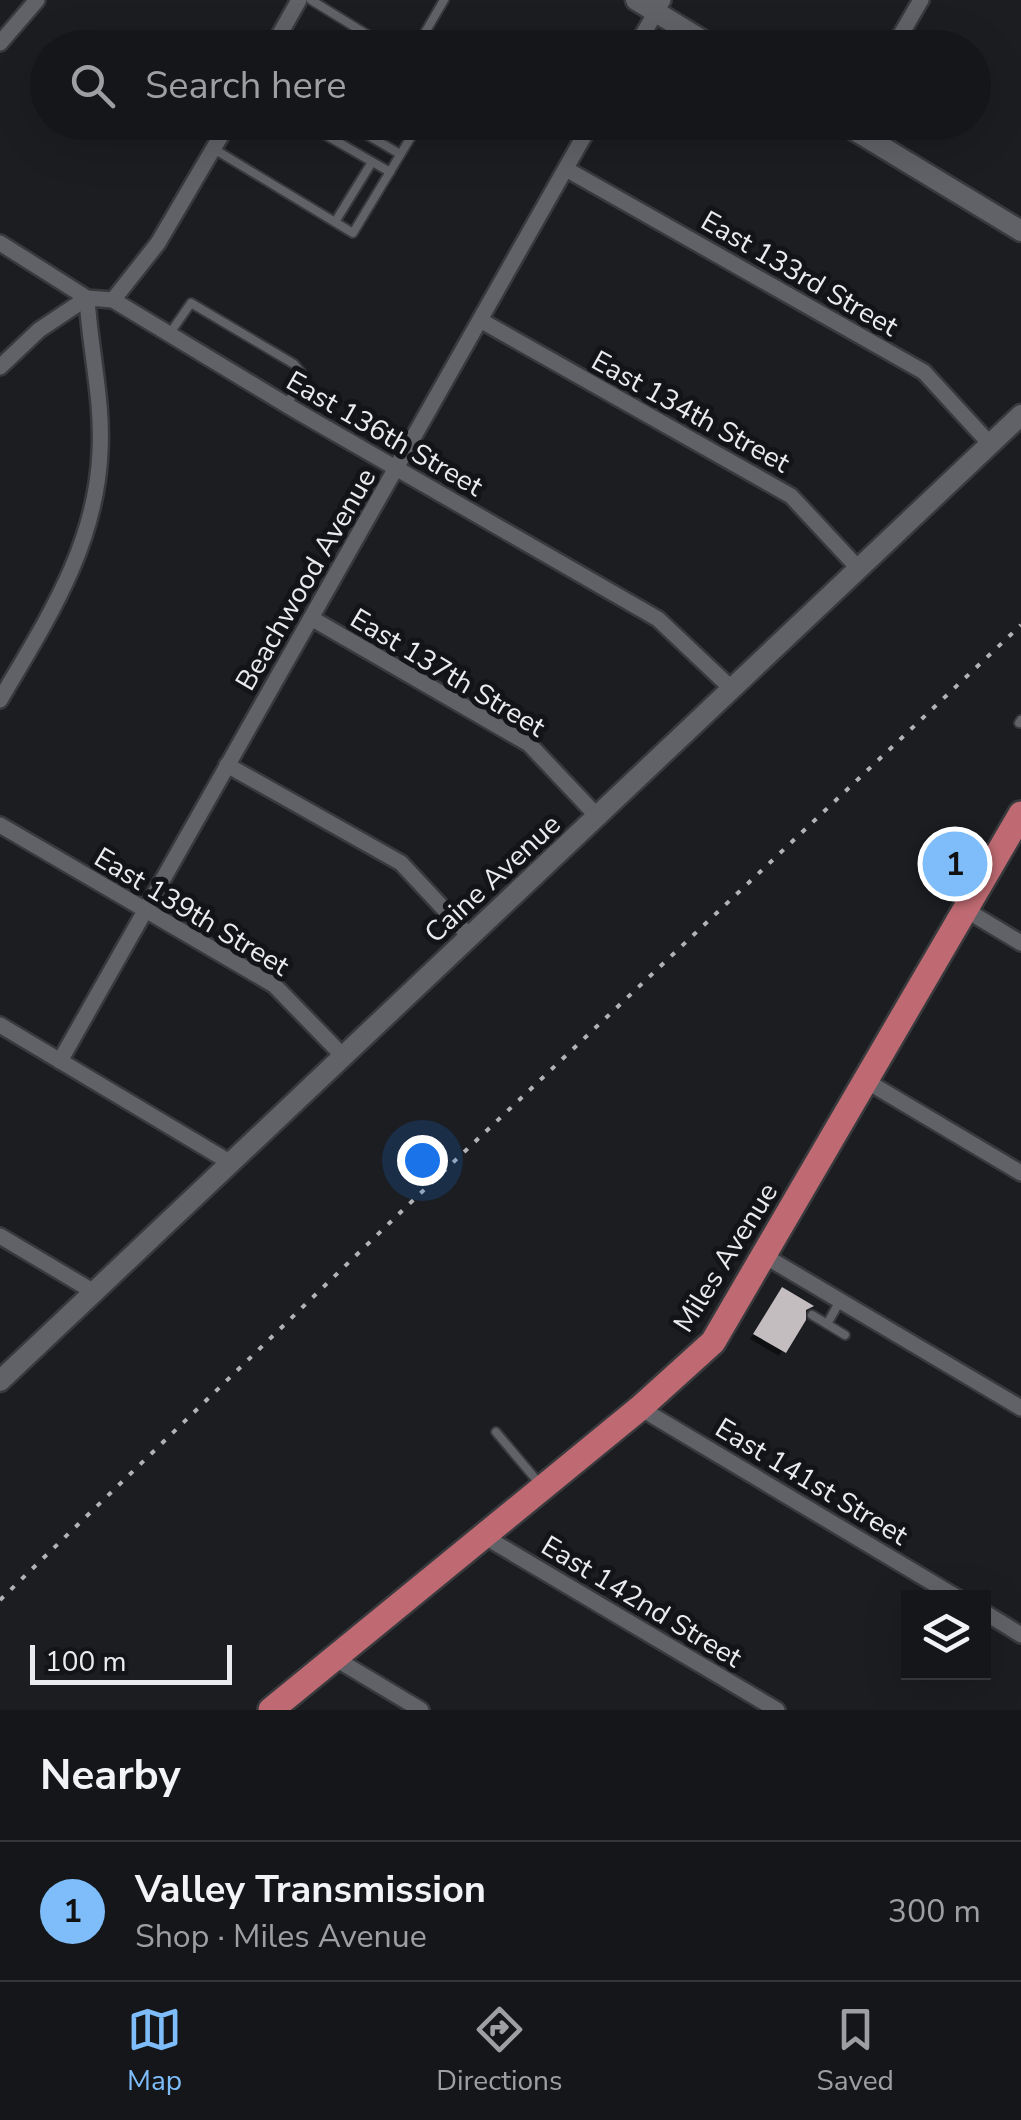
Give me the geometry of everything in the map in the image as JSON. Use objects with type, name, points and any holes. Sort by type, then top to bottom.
[{"type":"main road","name":"Miles Avenue","points":[[271,1710],[640,1408],[714,1342],[1021,814]]},
{"type":"street","points":[[0,43],[37,0]]},
{"type":"street","points":[[282,30],[300,0]]},
{"type":"street","points":[[636,0],[659,6],[691,30]]},
{"type":"street","points":[[904,30],[921,0]]},
{"type":"street","points":[[645,30],[659,6]]},
{"type":"street","points":[[114,300],[158,243],[219,140]]},
{"type":"street","name":"Beachwood Avenue","points":[[60,1061],[582,140]]},
{"type":"street","points":[[874,140],[1018,222]]},
{"type":"street","name":"East 133rd Street","points":[[566,170],[924,372],[990,444]]},
{"type":"street","name":"East 136th Street","points":[[0,243],[87,298],[114,300],[396,469],[658,619],[732,689]]},
{"type":"street","points":[[0,367],[40,330],[87,298]]},
{"type":"street","points":[[0,700],[68,584],[90,517],[100,454],[99,396],[87,298]]},
{"type":"street","name":"East 134th Street","points":[[480,320],[791,496],[858,569]]},
{"type":"street","name":"Caine Avenue","points":[[0,1381],[1021,415]]},
{"type":"street","name":"East 137th Street","points":[[310,618],[529,744],[597,816]]},
{"type":"street","points":[[227,765],[401,863],[470,937]]},
{"type":"street","name":"East 139th Street","points":[[0,825],[274,984],[343,1056]]},
{"type":"street","points":[[966,910],[1021,943]]},
{"type":"street","points":[[0,1025],[231,1162]]},
{"type":"street","points":[[868,1082],[1021,1173]]},
{"type":"street","points":[[0,1236],[94,1292]]},
{"type":"street","points":[[763,1255],[1021,1408]]},
{"type":"street","name":"East 141st Street","points":[[640,1408],[945,1590]]},
{"type":"street","name":"East 142nd Street","points":[[482,1535],[776,1710]]},
{"type":"street","points":[[991,1616],[1021,1635]]},
{"type":"street","points":[[336,1659],[421,1710]]},
{"type":"lane","points":[[311,0],[360,30]]},
{"type":"lane","points":[[426,30],[444,0]]},
{"type":"lane","points":[[334,140],[390,172]]},
{"type":"lane","points":[[376,140],[400,154]]},
{"type":"lane","points":[[214,149],[354,233],[409,140]]},
{"type":"lane","points":[[335,222],[372,162]]},
{"type":"lane","points":[[170,333],[192,304],[294,364],[303,375],[287,405]]},
{"type":"lane","points":[[827,1324],[840,1300]]},
{"type":"lane","points":[[812,1315],[846,1335]]},
{"type":"lane","points":[[496,1432],[542,1487]]},
{"type":"building","points":[[782,1287],[814,1306],[806,1310],[806,1320],[786,1353],[753,1334]]},
{"type":"railway","points":[[0,1600],[406,1207],[1021,625]]},
{"type":"place","name":"Valley Transmission","points":[[955,864]]}]
